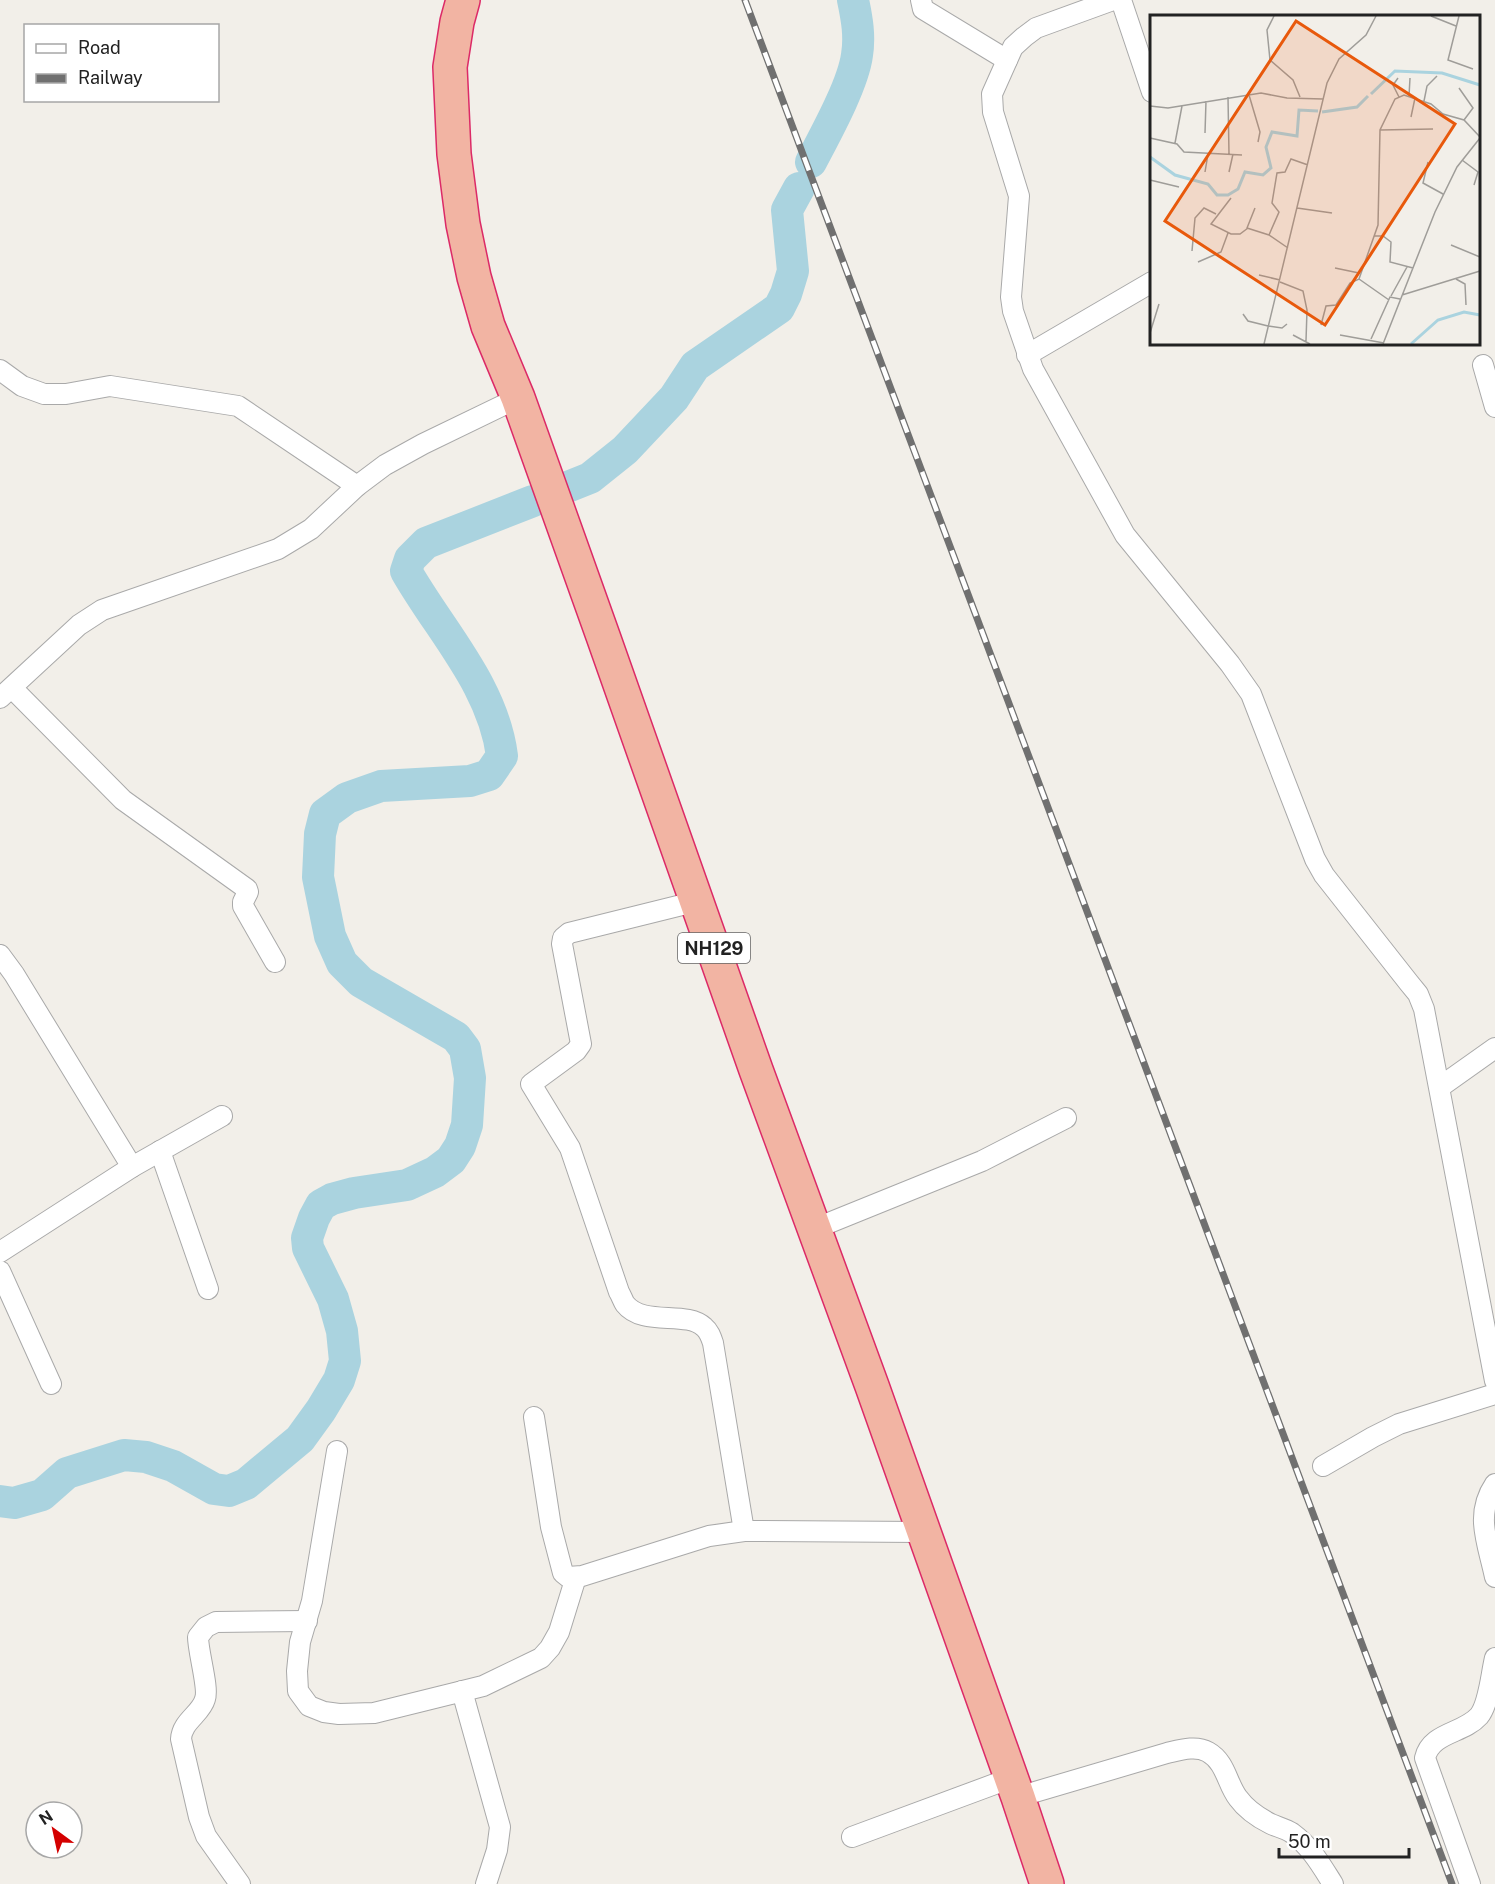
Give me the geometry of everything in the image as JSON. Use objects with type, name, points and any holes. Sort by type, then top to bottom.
[{"type":"highway","name":"NH129","points":[[463,0],[450,67],[454,154],[463,224],[474,277],[488,326],[518,398],[1015,1787],[1047,1884]]},
{"type":"street","points":[[921,0],[923,9],[1007,60]]},
{"type":"street","points":[[1113,0],[1070,7],[1024,37],[1013,47],[992,94],[993,112],[1019,196],[1012,303],[1027,355],[1125,535],[1230,664],[1251,694],[1315,859],[1324,875],[1418,994],[1424,1009],[1440,1087],[1495,1381]]},
{"type":"street","points":[[1121,0],[1150,86]]},
{"type":"street","points":[[1027,355],[1150,283]]},
{"type":"street","points":[[1483,365],[1495,407]]},
{"type":"street","points":[[0,370],[22,386],[44,394],[66,394],[110,386],[238,406],[357,486]]},
{"type":"street","points":[[275,962],[243,906],[247,889],[123,800],[6,693],[79,625],[102,610],[128,599],[278,549],[311,529],[357,486],[386,465],[423,444],[518,398]]},
{"type":"street","points":[[698,901],[569,933],[563,938],[562,944],[581,1044],[576,1051],[531,1084],[570,1148],[619,1292],[626,1305],[650,1316],[696,1322],[706,1328],[710,1334],[744,1531]]},
{"type":"street","points":[[0,955],[14,974],[132,1167]]},
{"type":"street","points":[[1440,1087],[1495,1048]]},
{"type":"street","points":[[0,1252],[132,1167],[222,1116]]},
{"type":"street","points":[[814,1229],[982,1161],[1066,1118]]},
{"type":"street","points":[[160,1151],[208,1289]]},
{"type":"street","points":[[0,1271],[51,1384]]},
{"type":"street","points":[[1323,1466],[1399,1425],[1495,1394]]},
{"type":"street","points":[[534,1417],[550,1520],[563,1573],[568,1577],[576,1577],[709,1536],[744,1531],[923,1532]]},
{"type":"street","points":[[337,1451],[307,1621],[300,1642],[297,1671],[298,1691],[309,1706],[324,1712],[339,1714],[374,1713],[483,1686],[541,1658],[559,1632],[576,1577]]},
{"type":"street","points":[[1495,1484],[1488,1494],[1482,1516],[1495,1577]]},
{"type":"street","points":[[240,1884],[206,1836],[199,1817],[181,1739],[182,1729],[205,1700],[206,1690],[198,1650],[198,1637],[206,1627],[216,1622],[307,1621]]},
{"type":"street","points":[[1470,1884],[1425,1758],[1427,1749],[1433,1742],[1470,1724],[1480,1715],[1486,1704],[1495,1658]]},
{"type":"street","points":[[462,1691],[500,1827],[497,1850],[486,1884]]},
{"type":"street","points":[[852,1837],[1015,1787],[1190,1748],[1208,1751],[1220,1761],[1237,1798],[1251,1812],[1290,1832],[1306,1846],[1319,1860],[1333,1884]]},
{"type":"waterway","points":[[811,162],[838,110],[854,67],[858,34],[853,0]]},
{"type":"waterway","points":[[565,488],[590,478],[625,450],[674,398],[695,366],[779,308],[793,271],[787,210],[799,188]]},
{"type":"waterway","points":[[0,1501],[14,1503],[42,1495],[67,1473],[124,1455],[146,1457],[173,1466],[214,1489],[229,1491],[246,1484],[300,1439],[339,1380],[345,1361],[342,1331],[333,1299],[308,1248],[307,1238],[314,1218],[321,1205],[332,1199],[354,1193],[407,1185],[435,1172],[451,1160],[460,1146],[467,1125],[470,1078],[465,1049],[456,1037],[361,982],[342,963],[330,936],[318,877],[320,834],[325,814],[347,798],[381,786],[470,781],[489,775],[502,756],[497,730],[477,682],[406,571],[410,559],[426,543],[533,501]]},
{"type":"railway","points":[[745,0],[1452,1884]]}]
